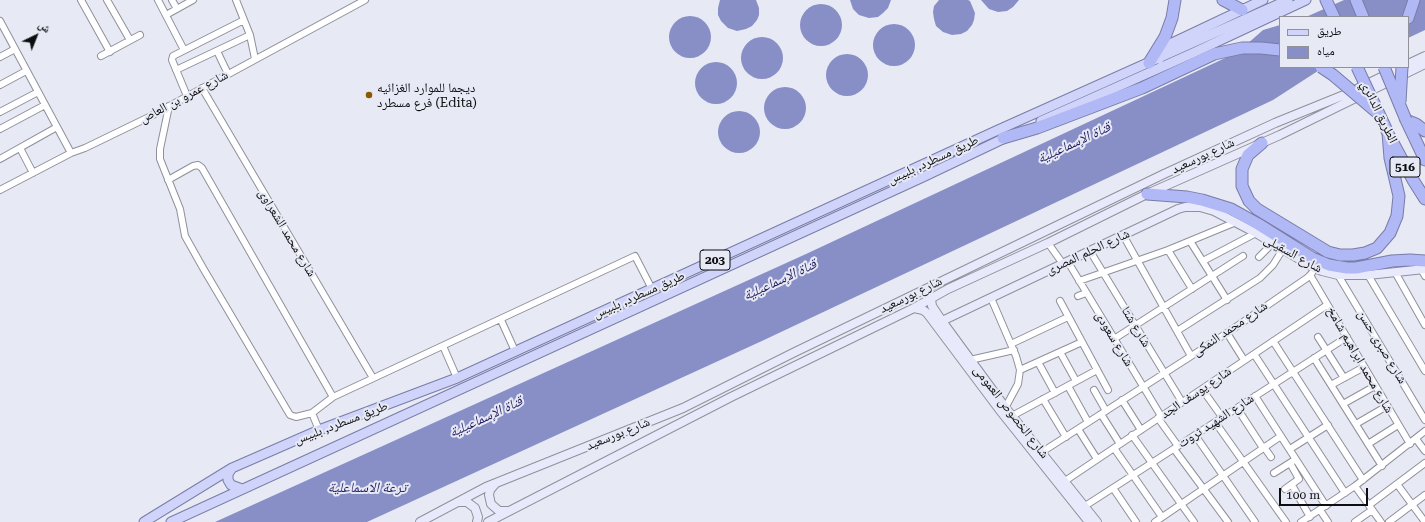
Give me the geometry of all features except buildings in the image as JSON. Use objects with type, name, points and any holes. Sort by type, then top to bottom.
[{"type":"highway","points":[[1154,61],[1172,18],[1175,0]]},
{"type":"highway","points":[[1223,0],[1242,10]]},
{"type":"highway","points":[[1326,0],[1334,16]]},
{"type":"highway","points":[[1356,0],[1363,16]]},
{"type":"highway","points":[[1409,16],[1414,0]]},
{"type":"highway","points":[[1003,138],[1037,128],[1135,90],[1205,58],[1223,52],[1242,48],[1279,50]]},
{"type":"highway","points":[[1322,68],[1379,114]]},
{"type":"highway","name":"الطريق الدائري","points":[[1357,68],[1388,133],[1425,199]]},
{"type":"highway","name":"الطريق الدائري","points":[[1384,68],[1399,105],[1425,160]]},
{"type":"highway","points":[[1399,105],[1402,68]]},
{"type":"highway","points":[[1406,120],[1416,124],[1425,131]]},
{"type":"highway","points":[[1262,143],[1248,154],[1242,169],[1242,186],[1249,201],[1257,209],[1328,252],[1340,255],[1353,255],[1365,253],[1377,248],[1390,234],[1397,216],[1399,196],[1390,158],[1388,133]]},
{"type":"highway","points":[[1148,194],[1187,197],[1231,209],[1265,228],[1312,258],[1329,265],[1356,268],[1392,261],[1410,260],[1424,269]]},
{"type":"main road","points":[[1154,61],[1170,44],[1263,0]]},
{"type":"main road","name":"طريق مسطرد, بلبيس","points":[[144,522],[232,468],[320,430],[457,378],[991,133],[1288,0]]},
{"type":"main road","name":"طريق مسطرد, بلبيس","points":[[171,522],[923,177],[1003,138],[1193,53],[1306,0]]},
{"type":"main road","points":[[1409,64],[1425,56]]},
{"type":"main road","name":"شارع بورسعيد","points":[[488,522],[725,400],[914,308],[957,285],[1048,243],[1148,194],[1262,143],[1425,64]]},
{"type":"main road","name":"شارع بورسعيد","points":[[420,522],[496,483],[683,408],[948,277],[1186,163],[1344,95],[1400,68]]},
{"type":"main road","points":[[1302,112],[1306,121]]},
{"type":"main road","name":"شارع الحلم المصرى","points":[[942,321],[1178,209],[1186,207],[1207,208],[1236,222]]},
{"type":"main road","name":"شارع السقيلى","points":[[1236,222],[1283,249],[1312,272],[1338,275],[1368,275],[1424,269]]},
{"type":"main road","name":"شارع الخصوص العمومى","points":[[931,299],[932,306],[1004,410],[1012,416],[1098,522]]},
{"type":"main road","name":"شارع الخصوص العمومى","points":[[914,308],[923,310],[927,313],[1004,410],[1089,522]]},
{"type":"main road","points":[[232,468],[228,474],[228,480],[231,485],[242,489]]},
{"type":"main road","points":[[496,483],[488,495],[491,504],[499,511],[508,511]]},
{"type":"main road","points":[[458,502],[463,501],[472,504],[477,512],[477,522]]},
{"type":"street","points":[[81,0],[110,52]]},
{"type":"street","points":[[107,0],[130,40]]},
{"type":"street","points":[[158,0],[184,50]]},
{"type":"street","points":[[172,0],[177,9]]},
{"type":"street","points":[[166,15],[193,0]]},
{"type":"street","points":[[236,0],[250,35],[256,59]]},
{"type":"street","name":"شارع عمرو بن العاص","points":[[0,190],[70,153],[85,148],[169,106],[365,0]]},
{"type":"street","points":[[187,96],[172,58],[175,54],[244,20]]},
{"type":"street","points":[[0,21],[2,30],[15,49],[70,153]]},
{"type":"street","points":[[101,56],[140,35]]},
{"type":"street","points":[[176,70],[250,35]]},
{"type":"street","points":[[0,57],[15,49]]},
{"type":"street","points":[[217,51],[228,74]]},
{"type":"street","points":[[0,85],[26,71]]},
{"type":"street","name":"شارع محمد الشعراوى","points":[[202,88],[373,378]]},
{"type":"street","points":[[0,112],[38,92]]},
{"type":"street","points":[[0,129],[45,105]]},
{"type":"street","points":[[169,106],[160,159],[180,209],[186,236],[290,415],[300,417],[312,412],[333,397],[501,320],[635,256],[652,289]]},
{"type":"street","points":[[0,159],[57,127]]},
{"type":"street","points":[[20,148],[33,173]]},
{"type":"street","points":[[168,180],[193,166],[198,165],[202,168],[333,397]]},
{"type":"street","points":[[1079,281],[1168,250],[1236,222]]},
{"type":"street","points":[[1203,261],[1256,233]]},
{"type":"street","points":[[1123,236],[1191,356]]},
{"type":"street","points":[[1190,241],[1227,300]]},
{"type":"street","name":"شارع سعودى","points":[[1048,243],[1079,281],[1144,387],[1176,447],[1203,489],[1228,522]]},
{"type":"street","points":[[1259,257],[1273,243]]},
{"type":"street","points":[[1177,331],[1227,300],[1264,274],[1273,265],[1283,249]]},
{"type":"street","points":[[1168,250],[1192,289]]},
{"type":"street","name":"شارع شتا","points":[[1090,251],[1182,402]]},
{"type":"street","points":[[1114,339],[1244,256]]},
{"type":"street","name":"شارع محمد ابراهيم شامخ","points":[[1312,272],[1327,305],[1410,444]]},
{"type":"street","name":"شارع محمد النمكى","points":[[1042,452],[1227,333],[1312,272]]},
{"type":"street","points":[[1395,272],[1425,325]]},
{"type":"street","name":"شارع صبرى حسن","points":[[1338,275],[1425,420]]},
{"type":"street","points":[[1368,275],[1425,371]]},
{"type":"street","points":[[1078,296],[1086,293]]},
{"type":"street","points":[[991,298],[1019,362],[1020,370],[1018,384],[1004,410]]},
{"type":"street","points":[[1060,301],[1108,390]]},
{"type":"street","name":"شارع يوسف الجد","points":[[1065,480],[1327,305]]},
{"type":"street","points":[[1011,344],[1068,318]]},
{"type":"street","points":[[501,320],[515,351]]},
{"type":"street","points":[[1227,333],[1244,360]]},
{"type":"street","points":[[1318,337],[1344,378]]},
{"type":"street","name":"شارع الشهيد ثروت","points":[[1085,506],[1346,337]]},
{"type":"street","points":[[1273,341],[1364,480]]},
{"type":"street","points":[[1020,370],[1082,342]]},
{"type":"street","points":[[443,346],[457,378]]},
{"type":"street","points":[[970,360],[1014,350]]},
{"type":"street","points":[[1060,352],[1076,381]]},
{"type":"street","points":[[1254,354],[1345,493]]},
{"type":"street","points":[[1314,358],[1382,466]]},
{"type":"street","points":[[1038,362],[1054,393]]},
{"type":"street","points":[[1331,386],[1364,367]]},
{"type":"street","points":[[1012,416],[1097,370]]},
{"type":"street","points":[[1068,386],[1088,422]]},
{"type":"street","points":[[1343,404],[1375,386]]},
{"type":"street","points":[[1202,389],[1222,418]]},
{"type":"street","points":[[1094,390],[1120,444]]},
{"type":"street","points":[[1255,396],[1326,506]]},
{"type":"street","points":[[1043,399],[1066,437]]},
{"type":"street","points":[[1122,400],[1141,430]]},
{"type":"street","points":[[1356,424],[1387,406]]},
{"type":"street","points":[[1236,408],[1271,457]]},
{"type":"street","points":[[312,412],[320,430]]},
{"type":"street","points":[[1215,422],[1286,522]]},
{"type":"street","points":[[1290,450],[1328,425]]},
{"type":"street","points":[[1368,444],[1398,425]]},
{"type":"street","points":[[1078,429],[1097,459]]},
{"type":"street","points":[[1302,522],[1364,480],[1425,431]]},
{"type":"street","points":[[1132,435],[1194,522]]},
{"type":"street","points":[[1195,435],[1255,522]]},
{"type":"street","points":[[1114,448],[1133,475],[1160,520],[1263,447],[1281,436]]},
{"type":"street","points":[[1416,439],[1425,451]]},
{"type":"street","points":[[1274,473],[1296,460]]},
{"type":"street","points":[[1285,489],[1299,478],[1290,463]]},
{"type":"street","points":[[1355,522],[1397,484],[1425,463]]},
{"type":"street","points":[[1397,484],[1425,522]]},
{"type":"street","points":[[1292,485],[1310,517]]},
{"type":"street","points":[[1355,486],[1381,522]]},
{"type":"street","points":[[1113,488],[1136,522]]},
{"type":"street","points":[[1389,522],[1425,495]]},
{"type":"street","points":[[1320,510],[1328,522]]},
{"type":"water","points":[[720,0],[756,0],[759,8],[757,20],[752,26],[746,29],[737,31],[728,28],[721,21],[718,15]]},
{"type":"water","points":[[850,0],[891,0],[888,8],[883,13],[878,17],[869,18],[859,15],[853,9]]},
{"type":"water","points":[[939,0],[970,1],[975,13],[972,25],[967,31],[961,34],[952,35],[943,32],[936,26],[933,12],[934,6]]},
{"type":"water","points":[[981,0],[1019,0],[1007,11],[998,12],[989,9]]},
{"type":"water","points":[[1344,0],[1425,0],[1425,30],[1409,38],[1409,16],[1308,16]]},
{"type":"water","points":[[821,4],[836,10],[842,25],[836,40],[821,46],[806,40],[800,25],[806,10]]},
{"type":"water","points":[[690,16],[705,22],[711,37],[705,52],[690,58],[675,52],[669,37],[675,22]]},
{"type":"water","points":[[894,24],[909,30],[915,45],[909,60],[894,66],[879,60],[873,45],[879,30]]},
{"type":"water","name":"ترعة الاسماعلية","points":[[1279,25],[1279,68],[1322,68],[1273,100],[764,340],[367,522],[215,522],[806,254],[1238,52],[1263,30]]},
{"type":"water","points":[[762,37],[777,43],[783,58],[777,73],[762,79],[747,73],[741,58],[747,43]]},
{"type":"water","points":[[847,54],[862,60],[868,75],[862,90],[847,96],[832,90],[826,75],[832,60]]},
{"type":"water","points":[[716,62],[731,68],[737,83],[731,98],[716,104],[701,98],[695,83],[701,68]]},
{"type":"water","points":[[785,87],[800,93],[806,108],[800,123],[785,129],[770,123],[764,108],[770,93]]},
{"type":"water","points":[[739,111],[754,117],[760,132],[754,147],[739,153],[724,147],[718,132],[724,117]]},
{"type":"place","name":"ديجما للموارد الغزائيه فرع مسطرد (Edita)","points":[[369,95]]},
{"type":"water label","name":"قناة الإسماعيلية","points":[[1074,143]]},
{"type":"water label","name":"قناة الإسماعيلية","points":[[780,280]]},
{"type":"water label","name":"قناة الإسماعيلية","points":[[486,417]]}]
